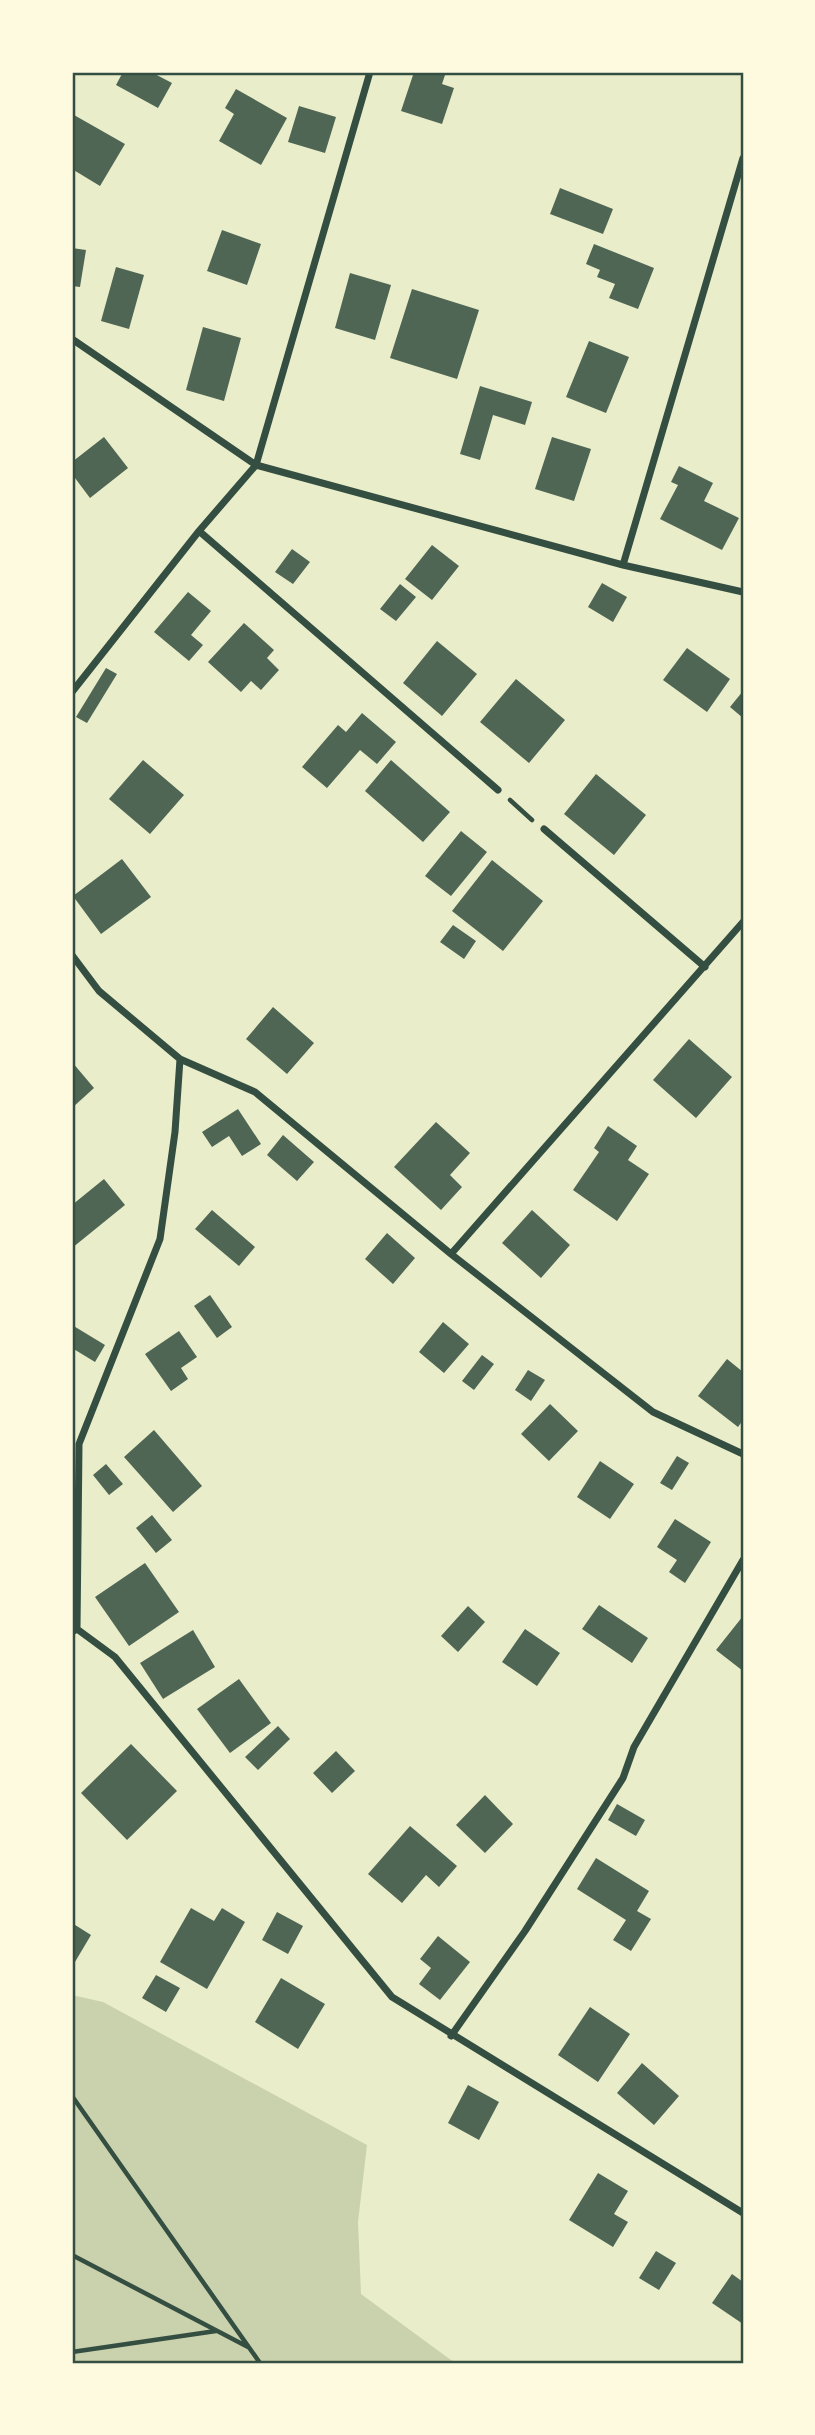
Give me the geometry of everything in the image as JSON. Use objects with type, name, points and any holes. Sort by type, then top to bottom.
[{"type":"street","points":[[72,692],[199,531],[256,465],[370,72]]},
{"type":"street","points":[[623,565],[743,158]]},
{"type":"street","points":[[72,339],[256,465],[623,565],[743,592]]},
{"type":"street","points":[[199,531],[498,790]]},
{"type":"street","points":[[544,830],[705,967]]},
{"type":"street","points":[[451,1254],[743,922]]},
{"type":"street","points":[[72,955],[99,991],[180,1059],[255,1092],[451,1254],[653,1412],[743,1454]]},
{"type":"street","points":[[180,1059],[160,1239],[79,1444],[74,1630],[115,1657],[392,1997],[451,2036],[743,2213]]},
{"type":"street","points":[[451,2036],[524,1931],[623,1778],[634,1747],[743,1560]]},
{"type":"path","points":[[498,790],[544,830]]},
{"type":"path","points":[[72,2096],[260,2363]]},
{"type":"path","points":[[72,2255],[249,2347]]},
{"type":"path","points":[[72,2352],[217,2331]]},
{"type":"green space","points":[[72,1995],[103,2002],[367,2145],[358,2222],[361,2294],[455,2363],[72,2363]]},
{"type":"building","points":[[123,72],[151,72],[172,83],[158,108],[116,85]]},
{"type":"building","points":[[414,72],[427,75],[428,72],[446,72],[442,84],[454,88],[442,124],[401,111]]},
{"type":"building","points":[[236,89],[287,118],[261,165],[219,141],[234,114],[225,108]]},
{"type":"building","points":[[299,106],[336,117],[325,153],[288,142]]},
{"type":"building","points":[[74,115],[125,144],[100,186],[72,169]]},
{"type":"building","points":[[560,188],[613,209],[603,234],[550,214]]},
{"type":"building","points":[[222,230],[261,244],[247,285],[207,271]]},
{"type":"building","points":[[594,244],[654,268],[638,309],[609,298],[615,284],[597,277],[600,270],[586,264]]},
{"type":"building","points":[[72,248],[86,250],[80,287],[72,286]]},
{"type":"building","points":[[116,267],[144,275],[129,329],[101,321]]},
{"type":"building","points":[[350,273],[391,285],[375,340],[335,328]]},
{"type":"building","points":[[412,289],[479,310],[457,379],[390,358]]},
{"type":"building","points":[[203,327],[241,338],[224,401],[186,390]]},
{"type":"building","points":[[589,341],[629,357],[606,413],[566,397]]},
{"type":"building","points":[[480,386],[532,402],[525,425],[493,415],[480,460],[460,454]]},
{"type":"building","points":[[104,437],[128,468],[90,498],[72,474],[72,462]]},
{"type":"building","points":[[552,437],[591,449],[574,501],[535,489]]},
{"type":"building","points":[[679,466],[713,483],[704,501],[739,518],[722,550],[660,519],[678,485],[671,482]]},
{"type":"building","points":[[432,545],[459,566],[432,600],[405,579]]},
{"type":"building","points":[[292,549],[310,562],[293,584],[275,572]]},
{"type":"building","points":[[602,583],[627,597],[613,622],[588,607]]},
{"type":"building","points":[[400,584],[416,597],[396,621],[380,609]]},
{"type":"building","points":[[188,592],[211,611],[191,635],[203,645],[189,661],[154,632]]},
{"type":"building","points":[[244,623],[274,650],[267,658],[279,670],[261,690],[251,681],[241,692],[208,662]]},
{"type":"building","points":[[437,641],[477,674],[442,716],[403,683]]},
{"type":"building","points":[[687,648],[730,679],[707,712],[663,680]]},
{"type":"building","points":[[106,668],[117,674],[87,723],[76,717]]},
{"type":"building","points":[[516,679],[565,720],[529,763],[480,722]]},
{"type":"building","points":[[743,691],[743,718],[730,707]]},
{"type":"building","points":[[362,713],[396,742],[377,764],[360,750],[327,788],[302,767],[338,725],[346,732]]},
{"type":"building","points":[[143,760],[184,795],[150,834],[109,799]]},
{"type":"building","points":[[391,760],[450,812],[423,842],[365,791]]},
{"type":"building","points":[[596,774],[646,815],[614,855],[564,814]]},
{"type":"building","points":[[461,831],[487,852],[451,896],[425,876]]},
{"type":"building","points":[[122,859],[151,897],[101,934],[73,896]]},
{"type":"building","points":[[492,860],[543,901],[503,951],[452,911]]},
{"type":"building","points":[[453,925],[476,941],[464,959],[440,942]]},
{"type":"building","points":[[273,1007],[314,1043],[287,1074],[246,1039]]},
{"type":"building","points":[[689,1039],[732,1077],[696,1118],[653,1080]]},
{"type":"building","points":[[72,1062],[94,1088],[72,1108]]},
{"type":"building","points":[[238,1109],[261,1144],[242,1156],[229,1136],[212,1147],[202,1132]]},
{"type":"building","points":[[436,1122],[470,1153],[450,1175],[462,1187],[441,1210],[394,1167]]},
{"type":"building","points":[[608,1126],[637,1146],[628,1160],[649,1174],[617,1221],[573,1190],[599,1152],[594,1148]]},
{"type":"building","points":[[283,1135],[314,1162],[297,1181],[267,1155]]},
{"type":"building","points":[[104,1179],[125,1205],[72,1248],[72,1205]]},
{"type":"building","points":[[212,1210],[255,1247],[239,1266],[195,1229]]},
{"type":"building","points":[[532,1210],[570,1245],[541,1278],[502,1243]]},
{"type":"building","points":[[387,1233],[415,1258],[393,1284],[365,1259]]},
{"type":"building","points":[[210,1295],[232,1327],[217,1338],[194,1306]]},
{"type":"building","points":[[443,1322],[469,1344],[444,1373],[419,1352]]},
{"type":"building","points":[[72,1325],[105,1345],[95,1362],[72,1348]]},
{"type":"building","points":[[179,1331],[197,1357],[181,1368],[188,1379],[171,1391],[145,1354]]},
{"type":"building","points":[[482,1355],[494,1364],[474,1390],[462,1381]]},
{"type":"building","points":[[727,1359],[743,1372],[743,1420],[738,1427],[698,1396]]},
{"type":"building","points":[[528,1370],[545,1380],[531,1401],[515,1390]]},
{"type":"building","points":[[550,1404],[578,1431],[549,1461],[521,1434]]},
{"type":"building","points":[[154,1430],[202,1486],[173,1512],[124,1457]]},
{"type":"building","points":[[677,1456],[689,1463],[672,1490],[660,1483]]},
{"type":"building","points":[[600,1461],[634,1484],[610,1519],[577,1497]]},
{"type":"building","points":[[106,1464],[123,1484],[109,1495],[93,1475]]},
{"type":"building","points":[[152,1515],[172,1540],[156,1553],[136,1528]]},
{"type":"building","points":[[675,1519],[711,1542],[685,1583],[669,1572],[677,1560],[657,1547]]},
{"type":"building","points":[[145,1563],[179,1612],[129,1646],[95,1597]]},
{"type":"building","points":[[599,1605],[648,1638],[632,1663],[582,1629]]},
{"type":"building","points":[[468,1606],[485,1622],[458,1652],[441,1636]]},
{"type":"building","points":[[743,1616],[743,1671],[716,1650]]},
{"type":"building","points":[[525,1629],[560,1653],[537,1686],[502,1662]]},
{"type":"building","points":[[193,1630],[215,1667],[163,1699],[140,1663]]},
{"type":"building","points":[[239,1679],[271,1723],[230,1753],[197,1709]]},
{"type":"building","points":[[278,1726],[290,1739],[258,1770],[245,1757]]},
{"type":"building","points":[[131,1744],[177,1791],[127,1840],[81,1793]]},
{"type":"building","points":[[336,1751],[355,1771],[332,1793],[313,1773]]},
{"type":"building","points":[[485,1795],[513,1824],[485,1853],[456,1825]]},
{"type":"building","points":[[617,1804],[645,1820],[636,1836],[608,1820]]},
{"type":"building","points":[[410,1826],[457,1866],[439,1887],[426,1875],[402,1903],[368,1874]]},
{"type":"building","points":[[596,1858],[649,1891],[637,1911],[651,1919],[631,1951],[613,1940],[626,1920],[577,1889]]},
{"type":"building","points":[[191,1908],[214,1921],[222,1908],[245,1922],[207,1989],[160,1962]]},
{"type":"building","points":[[277,1912],[303,1926],[288,1954],[262,1940]]},
{"type":"building","points":[[72,1923],[91,1935],[72,1967]]},
{"type":"building","points":[[438,1936],[470,1962],[440,2000],[419,1984],[431,1968],[420,1959]]},
{"type":"building","points":[[156,1975],[180,1988],[166,2012],[142,1998]]},
{"type":"building","points":[[281,1978],[325,2004],[298,2049],[255,2022]]},
{"type":"building","points":[[590,2007],[630,2034],[598,2082],[558,2055]]},
{"type":"building","points":[[642,2063],[679,2096],[654,2125],[617,2093]]},
{"type":"building","points":[[468,2085],[499,2102],[479,2140],[448,2123]]},
{"type":"building","points":[[598,2173],[628,2191],[614,2214],[628,2222],[613,2247],[569,2220]]},
{"type":"building","points":[[656,2251],[676,2263],[659,2290],[639,2278]]},
{"type":"building","points":[[732,2274],[743,2282],[743,2324],[712,2303]]}]
